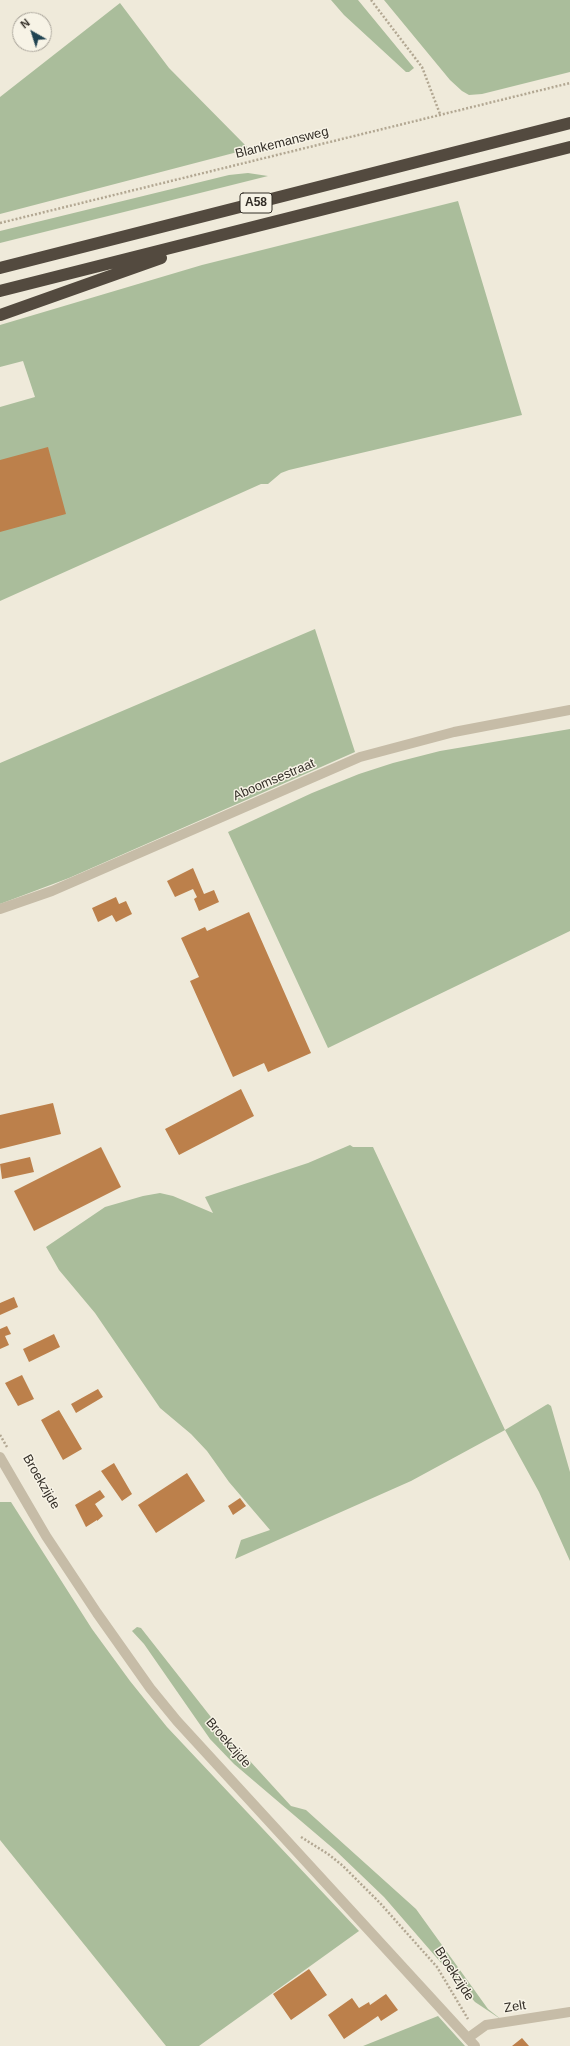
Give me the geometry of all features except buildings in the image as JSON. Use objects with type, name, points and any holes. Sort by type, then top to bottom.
[{"type":"highway","name":"A58","points":[[2,267],[570,123]]},
{"type":"highway","name":"A58","points":[[0,292],[570,147]]},
{"type":"highway","name":"A58","points":[[0,315],[229,234]]},
{"type":"street","name":"Aboomsestraat","points":[[0,909],[52,891],[360,757],[454,732],[570,710]]},
{"type":"street","name":"Broekzijde","points":[[0,1457],[46,1536],[93,1607],[150,1688],[177,1721],[475,2046]]},
{"type":"street","name":"Zelt","points":[[468,2038],[486,2025],[570,2012]]},
{"type":"path","points":[[371,0],[422,67],[440,114]]},
{"type":"path","name":"Blankemansweg","points":[[0,223],[440,114],[490,104],[570,84]]},
{"type":"path","name":"Broekzijde","points":[[0,1435],[10,1453]]},
{"type":"path","name":"Broekzijde","points":[[296,1833],[328,1854],[343,1866],[400,1924],[437,1967],[477,2031]]},
{"type":"green space","points":[[331,0],[358,0],[414,68],[409,72],[406,72],[344,15]]},
{"type":"green space","points":[[384,0],[570,0],[570,72],[482,94],[469,95],[450,80]]},
{"type":"green space","points":[[120,3],[169,68],[249,149],[0,214],[0,97]]},
{"type":"green space","points":[[248,173],[268,176],[0,243],[0,231],[229,175]]},
{"type":"green space","points":[[458,201],[522,415],[289,470],[281,473],[268,484],[261,484],[0,601],[0,407],[35,397],[23,361],[0,367],[0,325],[202,265]]},
{"type":"green space","points":[[315,629],[355,752],[69,878],[0,904],[0,763]]},
{"type":"green space","points":[[570,729],[570,931],[328,1048],[228,832],[312,793],[359,774],[393,763],[440,751]]},
{"type":"green space","points":[[350,1145],[353,1147],[373,1147],[505,1430],[411,1481],[235,1559],[241,1540],[270,1530],[229,1482],[207,1451],[191,1434],[160,1408],[95,1313],[59,1270],[46,1247],[105,1207],[143,1196],[160,1193],[173,1196],[213,1213],[205,1197],[308,1163]]},
{"type":"green space","points":[[548,1404],[551,1406],[570,1472],[570,1561],[539,1492],[505,1430],[546,1405]]},
{"type":"green space","points":[[0,1502],[11,1502],[92,1629],[130,1681],[167,1727],[359,1931],[199,2046],[166,2046],[0,1840]]},
{"type":"green space","points":[[137,1627],[141,1628],[218,1726],[291,1806],[306,1810],[416,1909],[488,2009],[502,2020],[475,2002],[384,1897],[335,1850],[234,1764],[210,1739],[144,1644],[132,1631]]},
{"type":"green space","points":[[438,2016],[465,2046],[363,2046]]}]
